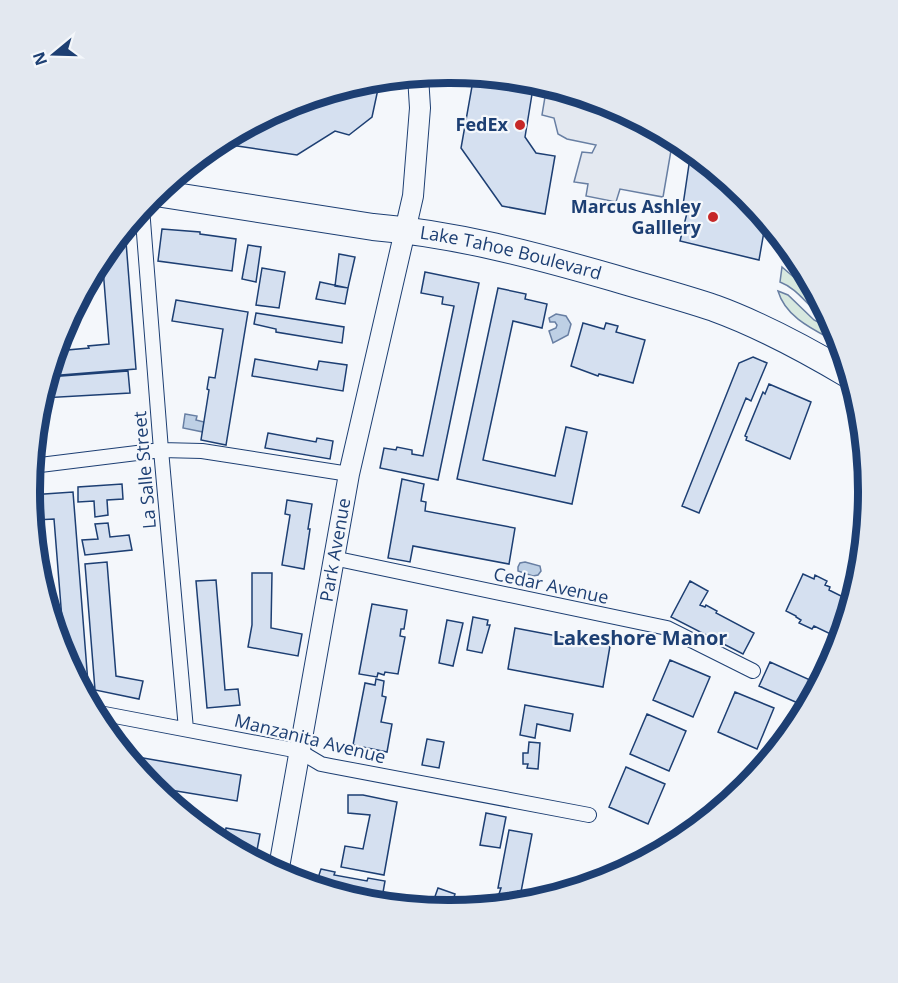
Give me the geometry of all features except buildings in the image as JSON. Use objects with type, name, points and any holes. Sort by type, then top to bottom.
[{"type":"highway","name":"Lake Tahoe Boulevard","points":[[168,195],[499,246],[699,303],[755,325],[839,370]]},
{"type":"street","name":"Park Avenue","points":[[280,863],[349,474],[413,196],[420,108],[419,84]]},
{"type":"street","name":"La Salle Street","points":[[143,221],[186,729]]},
{"type":"street","points":[[41,465],[161,450],[202,451],[349,474]]},
{"type":"street","name":"Cedar Avenue","points":[[333,558],[668,628],[753,671]]},
{"type":"street","name":"Manzanita Avenue","points":[[107,714],[299,751],[321,764],[589,815]]},
{"type":"shaded area","points":[[545,95],[555,97],[630,125],[671,149],[663,197],[620,189],[616,202],[586,196],[588,184],[574,182],[582,152],[592,153],[596,145],[567,139],[558,134],[554,118],[542,115]]},
{"type":"shaded area","points":[[782,267],[800,283],[814,309],[794,290],[780,282]]},
{"type":"shaded area","points":[[778,291],[788,295],[821,324],[827,337],[795,317],[782,301]]},
{"type":"water","points":[[556,314],[566,316],[571,324],[568,335],[553,343],[549,331],[557,325],[555,322],[550,322],[549,318]]},
{"type":"water","points":[[185,414],[197,416],[196,420],[204,422],[203,432],[183,428]]},
{"type":"water","points":[[520,563],[540,566],[541,571],[538,575],[533,576],[518,571]]},
{"type":"place","name":"FedEx","points":[[520,125]]},
{"type":"place","name":"Marcus Ashley Galllery","points":[[713,217]]},
{"type":"district","name":"Lakeshore Manor","points":[[640,638]]}]
